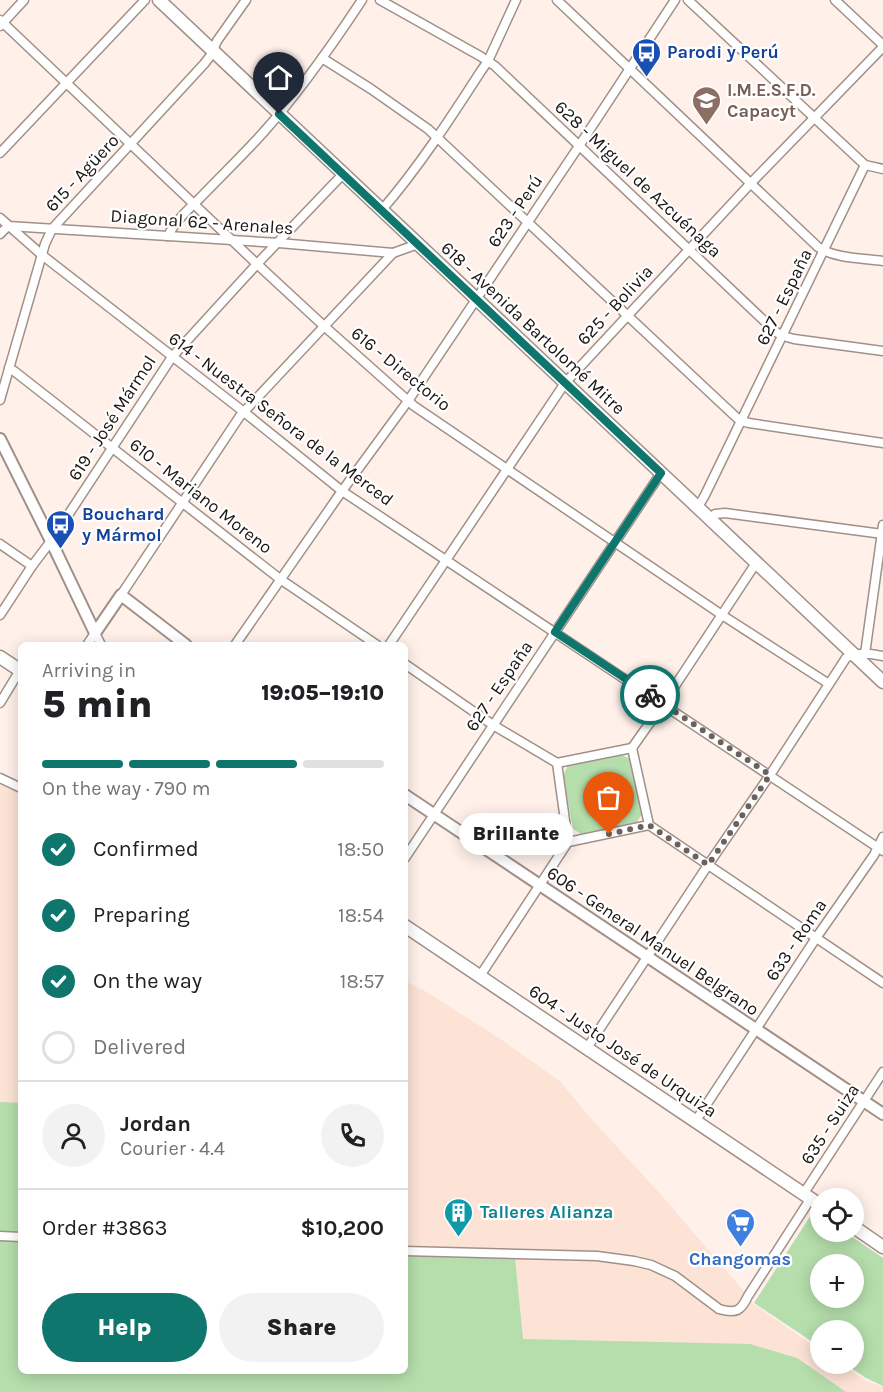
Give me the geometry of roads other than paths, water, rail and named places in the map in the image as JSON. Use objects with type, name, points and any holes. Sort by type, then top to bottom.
[{"type":"main road","name":"618 - Avenida Bartolomé Mitre","points":[[159,0],[756,562],[859,654],[883,682]]},
{"type":"main road","points":[[0,657],[18,669]]},
{"type":"main road","name":"604 - Justo José de Urquiza","points":[[408,928],[810,1198]]},
{"type":"main road","points":[[864,1234],[883,1247]]},
{"type":"street","points":[[1,23],[24,0]]},
{"type":"street","points":[[0,153],[145,0]]},
{"type":"street","name":"615 - Agüero","points":[[0,400],[45,244],[52,229],[204,64],[217,40],[246,0]]},
{"type":"street","points":[[168,236],[173,226],[279,114],[322,58],[362,0]]},
{"type":"street","name":"628 - Miguel de Azcuénaga","points":[[380,0],[500,70],[776,332],[794,339],[883,351]]},
{"type":"street","points":[[381,211],[398,192],[488,61],[516,0]]},
{"type":"street","points":[[557,0],[824,251],[834,255],[883,261]]},
{"type":"street","name":"623 - Perú","points":[[237,642],[342,490],[408,401],[675,0]]},
{"type":"street","points":[[688,0],[865,165],[883,169]]},
{"type":"street","points":[[835,0],[883,46]]},
{"type":"street","name":"616 - Directorio","points":[[1,23],[257,264],[408,401],[722,615],[829,684]]},
{"type":"street","name":"625 - Bolivia","points":[[392,642],[565,383],[813,117],[883,46]]},
{"type":"street","points":[[322,58],[420,122],[741,421],[883,443]]},
{"type":"street","name":"627 - España","points":[[698,507],[865,165]]},
{"type":"street","name":"619 - José Mármol","points":[[0,615],[172,357],[343,174]]},
{"type":"street","name":"614 - Nuestra Señora de la Merced","points":[[0,218],[42,255],[342,490],[881,849]]},
{"type":"street","points":[[0,234],[8,226]]},
{"type":"street","name":"Diagonal 62 - Arenales","points":[[8,226],[279,243],[393,253]]},
{"type":"street","points":[[89,642],[244,412],[393,253],[418,244]]},
{"type":"street","name":"610 - Mariano Moreno","points":[[9,368],[280,579],[373,642]]},
{"type":"street","points":[[0,439],[100,642]]},
{"type":"street","name":"627 - España","points":[[408,854],[661,473]]},
{"type":"street","points":[[710,518],[715,514],[725,513],[883,531],[859,654]]},
{"type":"street","points":[[0,544],[32,566]]},
{"type":"street","points":[[408,666],[493,725],[557,763],[632,748],[756,562]]},
{"type":"street","points":[[121,595],[182,642]]},
{"type":"street","points":[[587,1048],[846,658],[859,654],[883,656]]},
{"type":"street","points":[[0,703],[18,676]]},
{"type":"street","points":[[632,748],[649,825],[883,983]]},
{"type":"street","points":[[480,976],[568,842],[557,763]]},
{"type":"street","points":[[0,778],[18,787]]},
{"type":"street","name":"606 - General Manuel Belgrano","points":[[408,797],[883,1114]]},
{"type":"street","points":[[568,842],[649,825]]},
{"type":"street","name":"633 - Roma","points":[[695,1122],[816,938],[874,855],[881,849],[883,837]]},
{"type":"street","name":"635 - Suiza","points":[[818,1188],[864,1101],[883,1072]]},
{"type":"street","name":"635 - Suiza","points":[[408,1251],[617,1258],[664,1270],[714,1306],[724,1311],[736,1311],[743,1307],[810,1202]]},
{"type":"street","points":[[0,1236],[18,1237]]},
{"type":"place","name":"Parodi y Perú","points":[[646,78]]},
{"type":"place","name":"I.M.E.S.F.D. Capacyt","points":[[706,126]]},
{"type":"place","name":"Bouchard y Mármol","points":[[61,550]]},
{"type":"place","name":"Brillante","points":[[609,834]]},
{"type":"place","name":"Talleres Alianza","points":[[459,1238]]},
{"type":"place","name":"Changomas","points":[[740,1248]]}]
